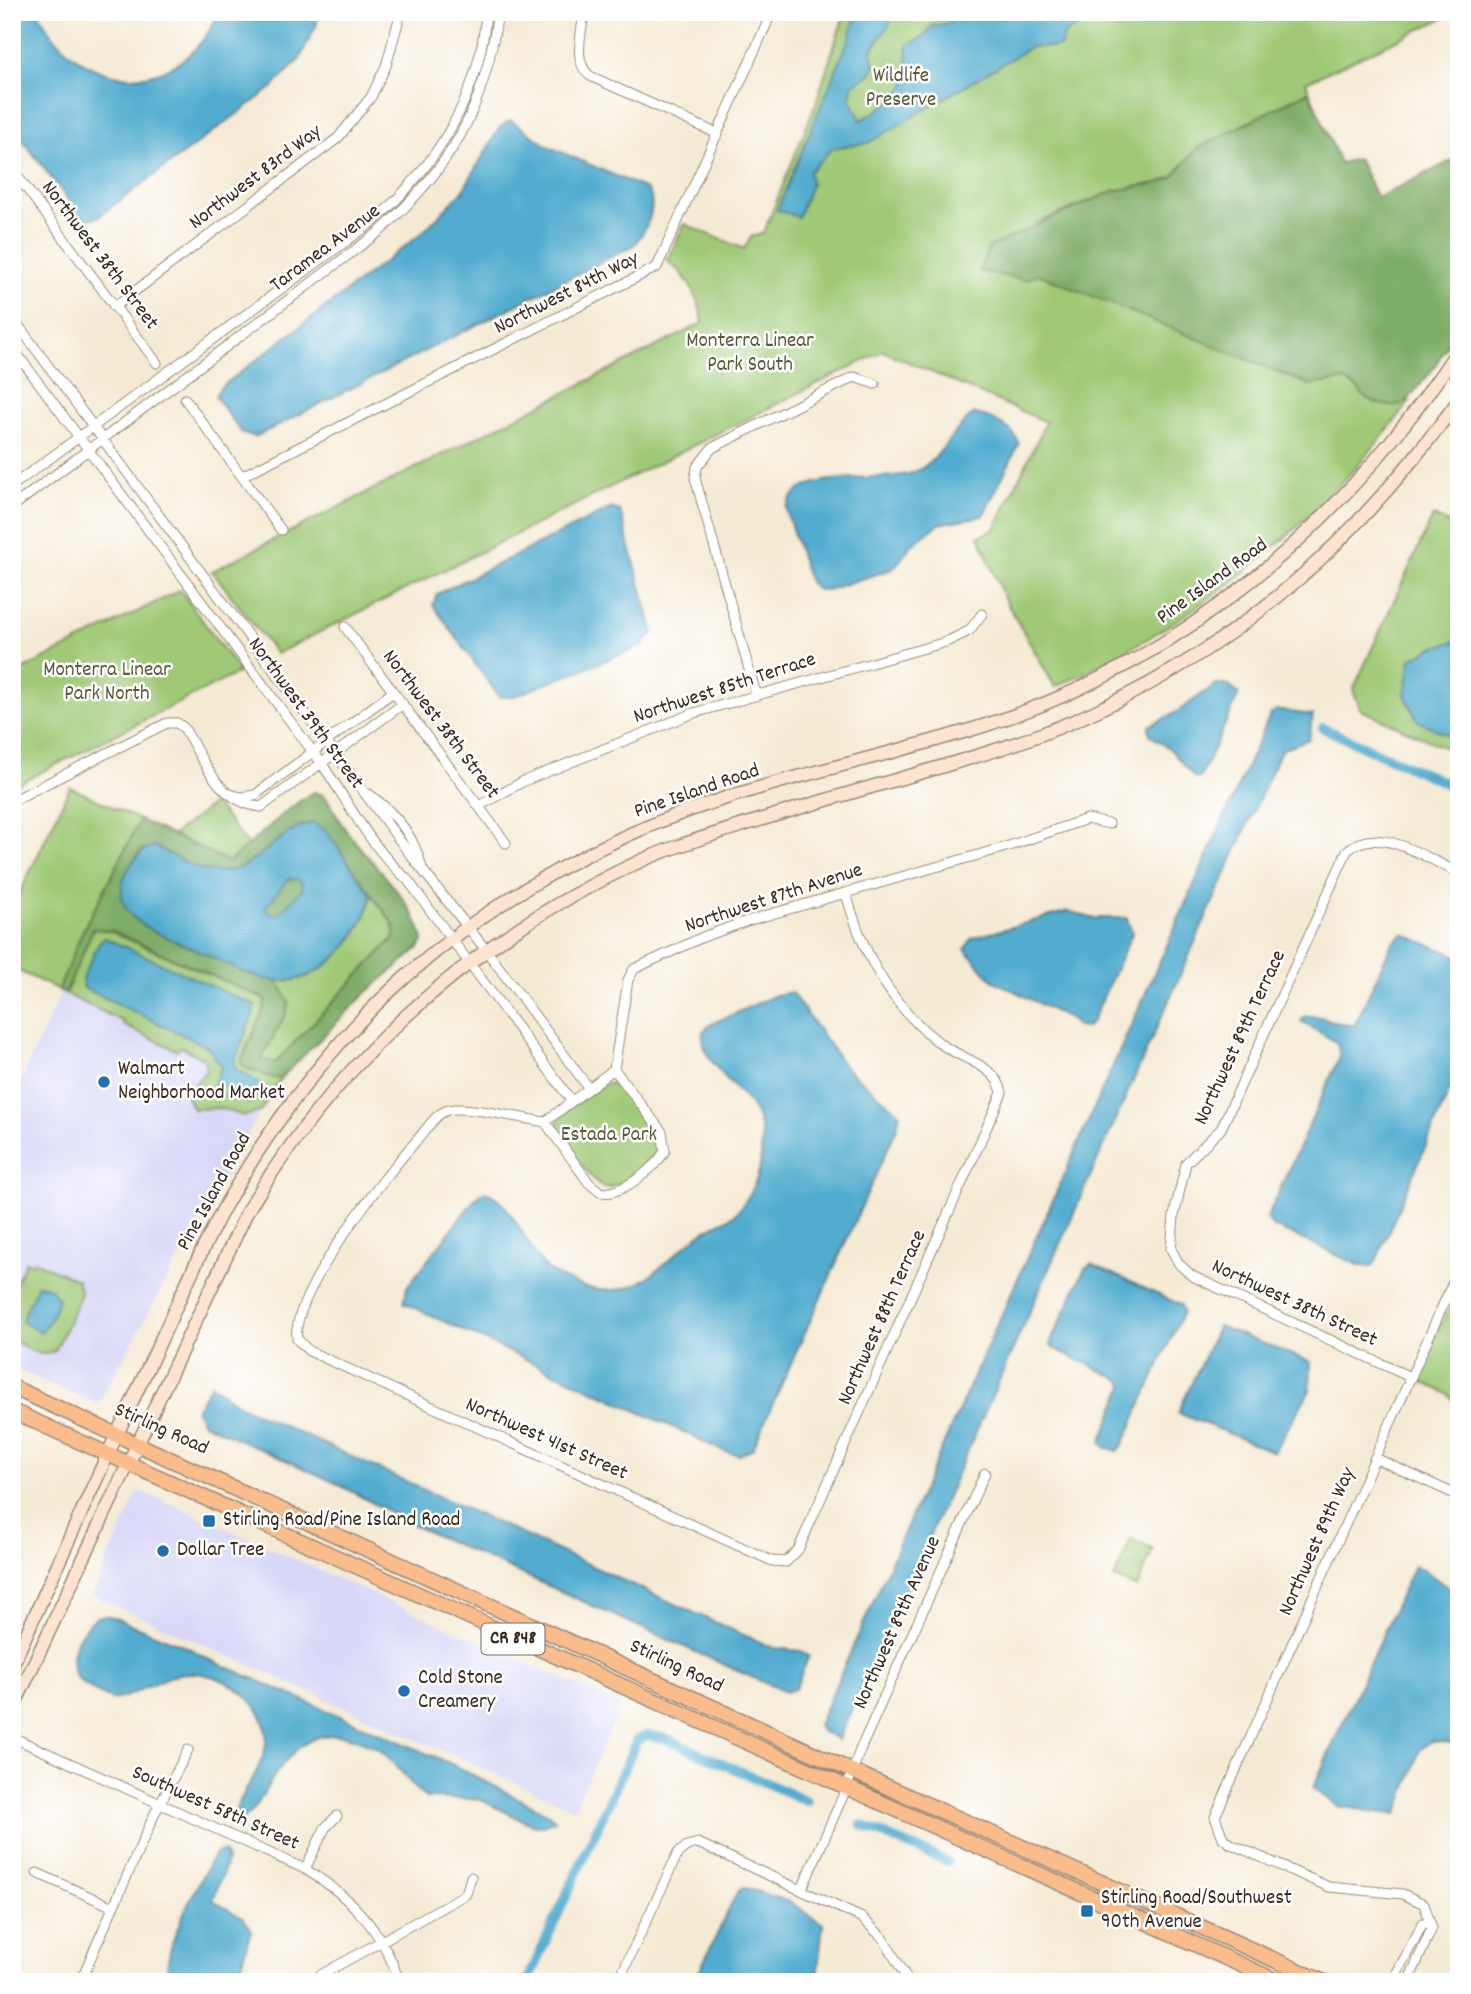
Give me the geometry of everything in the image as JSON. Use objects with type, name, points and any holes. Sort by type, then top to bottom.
[{"type":"main road","name":"Pine Island Road","points":[[12,1666],[117,1433],[216,1224],[259,1149],[360,1022],[411,972],[469,928],[592,853],[669,818],[829,769],[987,725],[1091,683],[1192,626],[1301,539],[1382,455],[1459,348]]},
{"type":"main road","name":"Pine Island Road","points":[[12,1710],[225,1255],[278,1160],[358,1060],[486,950],[610,875],[672,848],[986,754],[1094,712],[1142,688],[1219,641],[1275,600],[1324,558],[1405,472],[1459,400]]},
{"type":"main road","name":"Stirling Road","points":[[12,1387],[852,1771],[1324,1982]]},
{"type":"main road","name":"Stirling Road","points":[[12,1411],[463,1617],[1279,1982]]},
{"type":"main road","points":[[463,1617],[471,1596]]},
{"type":"main road","points":[[994,1853],[997,1835]]},
{"type":"street","name":"Northwest 83rd Way","points":[[114,307],[338,138],[371,97],[390,54],[401,12]]},
{"type":"street","name":"Taramea Avenue","points":[[12,486],[95,429],[375,220],[404,194],[446,137],[465,100],[476,70],[486,12]]},
{"type":"street","name":"Taramea Avenue","points":[[15,502],[90,450],[379,232],[411,203],[434,177],[471,118],[484,86],[498,12]]},
{"type":"street","points":[[584,12],[579,57],[582,69],[718,134]]},
{"type":"street","name":"Northwest 84th Way","points":[[242,476],[653,270],[660,262],[772,12]]},
{"type":"street","name":"Northwest 38th Street","points":[[12,169],[157,363]]},
{"type":"street","name":"Northwest 39th Street","points":[[12,317],[335,755],[588,1087]]},
{"type":"street","name":"Northwest 39th Street","points":[[12,346],[322,764],[362,827],[389,863],[407,879],[467,964],[571,1100]]},
{"type":"street","points":[[756,694],[695,478],[697,467],[712,448],[853,377],[875,384]]},
{"type":"street","points":[[186,400],[281,530]]},
{"type":"street","points":[[12,564],[16,576],[12,583]]},
{"type":"street","name":"Northwest 85th Terrace","points":[[479,806],[524,781],[603,747],[694,713],[946,642],[969,631],[982,614]]},
{"type":"street","name":"Northwest 38th Street","points":[[345,627],[506,844]]},
{"type":"street","points":[[225,792],[241,797],[255,794],[393,692]]},
{"type":"street","points":[[12,801],[167,723],[177,723],[184,728],[225,792],[245,805],[261,807],[403,704]]},
{"type":"street","name":"Northwest 87th Avenue","points":[[614,1069],[627,976],[644,964],[703,937],[1006,847],[1087,819],[1109,824]]},
{"type":"street","name":"Northwest 89th Terrace","points":[[1173,1253],[1171,1239],[1186,1163],[1221,1129],[1344,854],[1361,840],[1383,839],[1459,873]]},
{"type":"street","name":"Northwest 88th Terrace","points":[[788,1566],[798,1550],[1001,1098],[1004,1081],[941,1044],[899,1004],[865,952],[846,893]]},
{"type":"street","points":[[614,1069],[662,1132],[669,1148],[658,1161],[619,1190],[603,1197],[589,1183],[545,1122],[614,1069]]},
{"type":"street","name":"Northwest 41st Street","points":[[545,1122],[456,1109],[439,1114],[355,1216],[326,1264],[298,1320],[292,1340],[322,1357],[788,1566]]},
{"type":"street","name":"Northwest 38th Street","points":[[1173,1253],[1183,1269],[1198,1279],[1410,1377]]},
{"type":"street","name":"Northwest 89th Way","points":[[1429,1923],[1429,1909],[1419,1901],[1380,1890],[1329,1887],[1231,1844],[1218,1829],[1216,1809],[1459,1269]]},
{"type":"street","points":[[1375,1458],[1459,1496]]},
{"type":"street","name":"Northwest 89th Avenue","points":[[802,1889],[985,1473]]},
{"type":"street","name":"Southwest 58th Street","points":[[12,1737],[305,1869],[335,1886],[360,1910],[382,1941],[399,1982]]},
{"type":"street","points":[[80,1982],[160,1804],[188,1750]]},
{"type":"street","points":[[305,1869],[325,1828],[337,1816]]},
{"type":"street","points":[[618,1982],[674,1860],[682,1849],[692,1844],[704,1844],[850,1910],[874,1928],[892,1951],[909,1982]]},
{"type":"street","points":[[37,1872],[113,1907]]},
{"type":"street","points":[[319,1976],[466,1894],[471,1877]]},
{"type":"street","points":[[1392,1982],[1423,1923],[1429,1923],[1432,1927],[1408,1982]]},
{"type":"shaded area","points":[[61,992],[176,1050],[182,1047],[205,1060],[208,1070],[195,1083],[196,1110],[219,1108],[244,1116],[260,1112],[98,1404],[12,1368],[12,1100]]},
{"type":"shaded area","points":[[139,1490],[621,1705],[574,1809],[92,1595]]},
{"type":"green space","points":[[845,12],[1457,12],[1306,82],[1309,91],[1196,149],[1174,176],[1162,182],[1113,191],[1036,223],[1028,276],[1038,274],[1083,290],[1310,385],[1343,380],[1357,388],[1365,398],[1405,403],[1411,400],[1375,446],[1336,489],[1295,529],[1251,566],[1206,601],[1158,632],[1055,687],[1004,598],[979,536],[995,529],[1046,422],[883,351],[276,654],[212,571],[703,323],[691,288],[681,273],[667,261],[684,224],[744,249],[751,237],[764,232],[816,103]]},
{"type":"green space","points":[[1309,91],[1340,163],[1358,159],[1377,198],[1459,157],[1459,326],[1431,372],[1405,403],[1392,406],[1379,404],[1365,398],[1357,388],[1343,380],[1310,385],[1038,274],[1025,280],[979,271],[989,247],[1113,191],[1162,182],[1174,176],[1196,149]]},
{"type":"green space","points":[[1433,516],[1459,528],[1459,754],[1361,710],[1353,690]]},
{"type":"green space","name":"Monterra Linear Park North","points":[[180,590],[240,672],[12,787],[12,675]]},
{"type":"green space","points":[[70,787],[140,820],[88,920],[59,990],[12,968],[12,910]]},
{"type":"green space","points":[[313,792],[324,795],[341,823],[411,910],[423,941],[419,948],[366,993],[281,1078],[273,1078],[243,1066],[241,1062],[264,1009],[265,999],[113,931],[93,929],[65,994],[59,990],[88,920],[140,820],[229,862],[290,808]],"holes":[[[313,823],[326,831],[391,921],[395,929],[394,938],[275,1063],[261,1059],[286,1014],[289,1002],[281,987],[276,981],[247,972],[125,877],[140,851],[153,846],[195,868],[220,872],[248,863],[297,828]]]},
{"type":"green space","points":[[214,803],[249,846],[229,862],[173,835]]},
{"type":"green space","points":[[288,879],[298,879],[303,885],[302,890],[278,915],[268,913],[264,909]]},
{"type":"green space","points":[[371,895],[390,920],[394,938],[275,1063],[261,1060],[286,1014],[289,1002],[276,981],[303,978],[327,965],[348,945],[356,933],[363,921]]},
{"type":"green space","points":[[102,928],[265,999],[264,1009],[242,1058],[248,1069],[273,1078],[281,1078],[260,1112],[244,1116],[219,1108],[193,1109],[187,1097],[190,1089],[207,1070],[205,1060],[182,1047],[176,1050],[65,994],[93,929]]},
{"type":"green space","name":"Estada Park","points":[[612,1083],[641,1111],[654,1131],[660,1147],[636,1172],[618,1184],[605,1188],[593,1179],[577,1159],[558,1130],[557,1124],[570,1108],[599,1087]]},
{"type":"green space","points":[[26,1261],[32,1264],[34,1261],[77,1280],[81,1294],[55,1351],[49,1353],[38,1353],[12,1339],[12,1291]]},
{"type":"green space","points":[[1459,1285],[1459,1407],[1448,1394],[1416,1379]]},
{"type":"green space","points":[[1131,1539],[1153,1549],[1137,1588],[1114,1578]]},
{"type":"water","points":[[12,12],[38,12],[56,40],[79,60],[103,72],[130,77],[156,73],[180,62],[202,41],[219,12],[319,12],[316,26],[299,60],[272,88],[98,217],[87,219],[78,213],[12,126]]},
{"type":"water","points":[[857,12],[893,12],[890,23],[871,52],[875,65],[870,74],[852,85],[850,98],[861,120],[880,109],[905,86],[908,45],[925,36],[932,26],[949,23],[957,12],[1106,12],[1065,33],[1060,47],[1031,47],[868,143],[833,148],[809,172],[811,185],[798,217],[777,210],[850,37]]},
{"type":"water","points":[[511,120],[547,146],[646,189],[652,203],[651,210],[646,226],[633,246],[255,437],[242,433],[215,396],[220,388],[421,234],[462,192],[500,127]]},
{"type":"water","points":[[974,414],[1001,424],[1013,433],[1019,444],[983,516],[939,524],[912,545],[893,569],[827,590],[818,590],[809,582],[786,510],[793,496],[805,487],[822,481],[912,473],[930,462]]},
{"type":"water","points":[[611,508],[620,511],[654,633],[643,646],[512,697],[499,697],[433,605],[437,594]]},
{"type":"water","points":[[1455,641],[1459,643],[1459,740],[1418,721],[1405,695],[1411,659],[1432,648]]},
{"type":"water","points":[[1216,684],[1229,686],[1239,694],[1200,778],[1194,777],[1171,750],[1150,735],[1149,726],[1177,712]]},
{"type":"water","points":[[1276,710],[1313,715],[1309,739],[1281,750],[838,1740],[821,1731],[818,1725],[1270,715]]},
{"type":"water","points":[[313,823],[326,831],[371,895],[367,911],[350,941],[338,955],[309,975],[276,981],[246,973],[153,931],[131,915],[125,906],[122,886],[125,876],[137,857],[153,846],[195,868],[220,872],[249,863],[297,828]],"holes":[[[288,879],[298,879],[303,885],[302,890],[278,915],[268,913],[265,908]]]},
{"type":"water","points":[[1068,911],[1091,918],[1127,918],[1132,933],[1092,1022],[1086,1028],[1078,1027],[1066,1017],[992,980],[965,949],[972,938]]},
{"type":"water","points":[[1403,934],[1459,957],[1459,1069],[1375,1263],[1371,1266],[1359,1265],[1272,1226],[1267,1218],[1340,1056],[1337,1043],[1301,1021],[1304,1017],[1317,1016],[1355,1025],[1392,943]]},
{"type":"water","points":[[105,938],[256,1006],[234,1063],[236,1069],[262,1085],[251,1103],[225,1097],[227,1089],[222,1085],[212,1089],[221,1066],[208,1047],[84,988],[82,979],[100,941]]},
{"type":"water","points":[[791,992],[846,1068],[900,1113],[896,1130],[753,1448],[740,1455],[726,1452],[404,1303],[407,1287],[475,1199],[484,1192],[501,1202],[539,1260],[549,1270],[559,1277],[597,1290],[621,1289],[636,1284],[654,1273],[703,1232],[736,1213],[751,1191],[759,1172],[760,1126],[750,1104],[714,1065],[704,1043],[703,1031],[711,1024],[776,995]]},
{"type":"water","points":[[1091,1264],[1181,1305],[1183,1312],[1123,1445],[1117,1451],[1105,1447],[1101,1442],[1124,1385],[1121,1380],[1055,1349],[1050,1344],[1085,1268]]},
{"type":"water","points":[[38,1284],[52,1289],[58,1299],[52,1317],[41,1332],[23,1323],[22,1319]]},
{"type":"water","points":[[1218,1326],[1311,1362],[1310,1390],[1274,1452],[1178,1413]]},
{"type":"water","points":[[211,1384],[240,1406],[723,1626],[774,1648],[801,1651],[809,1656],[795,1689],[785,1692],[419,1528],[336,1483],[203,1423],[196,1410]]},
{"type":"water","points":[[1414,1566],[1423,1569],[1459,1596],[1459,1744],[1431,1741],[1420,1750],[1397,1815],[1337,1806],[1313,1788]]},
{"type":"water","points":[[99,1616],[110,1616],[187,1647],[208,1659],[451,1764],[549,1814],[555,1820],[535,1826],[479,1799],[426,1798],[390,1759],[376,1748],[342,1735],[328,1735],[302,1745],[290,1755],[253,1810],[239,1821],[233,1817],[265,1750],[266,1733],[262,1718],[253,1704],[227,1682],[195,1673],[171,1676],[120,1698],[109,1698],[95,1691],[78,1679],[72,1662],[80,1635]]},
{"type":"water","points":[[224,1851],[227,1861],[213,1900],[244,1919],[252,1930],[243,1957],[242,1982],[173,1982],[166,1974],[178,1927],[215,1853]]},
{"type":"water","points":[[743,1887],[790,1902],[823,1924],[818,1969],[825,1982],[694,1982],[737,1893]]},
{"type":"waterway","points":[[1323,728],[1459,789]]},
{"type":"waterway","points":[[527,1982],[637,1740],[647,1735],[667,1739],[807,1801]]},
{"type":"waterway","points":[[862,1825],[947,1862]]},
{"type":"place","name":"Walmart Neighborhood Market","points":[[104,1082]]},
{"type":"place","name":"Stirling Road/Pine Island Road","points":[[209,1521]]},
{"type":"place","name":"Dollar Tree","points":[[163,1551]]},
{"type":"place","name":"Cold Stone Creamery","points":[[404,1691]]},
{"type":"place","name":"Stirling Road/Southwest 90th Avenue","points":[[1087,1911]]},
{"type":"park label","name":"Wildlife Preserve","points":[[901,89]]},
{"type":"park label","name":"Monterra Linear Park South","points":[[750,354]]}]
